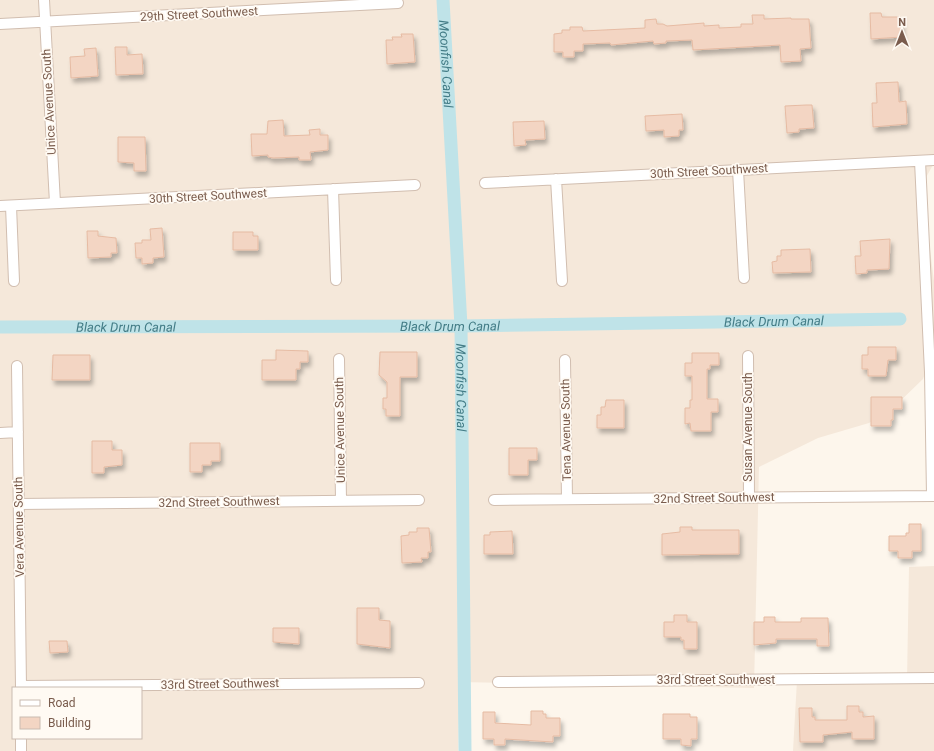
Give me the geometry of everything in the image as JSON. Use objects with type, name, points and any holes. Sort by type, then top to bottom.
[{"type":"street","name":"Unice Avenue South","points":[[44,0],[55,203]]},
{"type":"street","name":"29th Street Southwest","points":[[0,24],[398,3]]},
{"type":"street","name":"30th Street Southwest","points":[[485,183],[934,160]]},
{"type":"street","points":[[920,161],[930,365],[933,496]]},
{"type":"street","points":[[738,170],[744,278]]},
{"type":"street","points":[[556,179],[562,281]]},
{"type":"street","name":"30th Street Southwest","points":[[0,206],[415,185]]},
{"type":"street","points":[[333,189],[336,280]]},
{"type":"street","points":[[11,206],[14,281]]},
{"type":"street","name":"Susan Avenue South","points":[[748,356],[749,497]]},
{"type":"street","name":"Unice Avenue South","points":[[339,359],[341,501]]},
{"type":"street","name":"Tena Avenue South","points":[[565,360],[567,499]]},
{"type":"street","name":"Vera Avenue South","points":[[17,366],[20,687]]},
{"type":"street","points":[[0,433],[18,432]]},
{"type":"street","name":"32nd Street Southwest","points":[[494,500],[933,496]]},
{"type":"street","name":"32nd Street Southwest","points":[[18,504],[419,500]]},
{"type":"street","name":"33rd Street Southwest","points":[[498,682],[934,678]]},
{"type":"street","name":"33rd Street Southwest","points":[[20,687],[419,683]]},
{"type":"street","points":[[21,739],[21,751]]},
{"type":"shaded area","points":[[0,0],[934,0],[934,163],[922,187],[934,281],[934,350],[923,379],[893,408],[869,423],[818,438],[759,467],[754,688],[459,682],[458,751],[0,751]]},
{"type":"shaded area","points":[[934,566],[934,751],[793,751],[797,680],[907,680],[909,567]]},
{"type":"building","points":[[870,13],[881,13],[882,17],[901,17],[902,37],[871,39]]},
{"type":"building","points":[[752,15],[764,15],[764,19],[809,19],[811,48],[800,49],[801,61],[781,62],[780,45],[693,50],[692,40],[666,41],[666,43],[654,44],[653,41],[611,45],[610,43],[583,44],[583,51],[574,51],[574,57],[563,57],[563,52],[554,52],[554,34],[562,33],[562,30],[570,30],[570,27],[582,27],[583,31],[645,28],[645,20],[656,19],[657,24],[667,26],[704,23],[704,26],[719,25],[719,28],[741,27],[741,24],[753,24]]},
{"type":"building","points":[[401,34],[413,34],[415,62],[387,64],[386,40],[393,40],[392,37],[402,37]]},
{"type":"building","points":[[115,47],[127,47],[127,55],[142,54],[143,74],[116,75]]},
{"type":"building","points":[[96,48],[98,76],[71,78],[70,57],[85,56],[84,49]]},
{"type":"building","points":[[898,82],[899,102],[906,101],[907,124],[873,127],[872,103],[877,103],[876,83]]},
{"type":"building","points":[[812,105],[814,128],[799,129],[799,132],[787,133],[785,106]]},
{"type":"building","points":[[682,114],[683,130],[679,130],[679,136],[664,137],[664,130],[646,131],[645,116]]},
{"type":"building","points":[[283,120],[284,136],[310,135],[309,130],[320,129],[320,135],[328,135],[328,150],[310,152],[311,160],[299,160],[299,157],[273,158],[268,157],[268,155],[252,156],[251,134],[267,134],[268,121]]},
{"type":"building","points":[[544,121],[545,139],[525,140],[526,145],[514,146],[513,122]]},
{"type":"building","points":[[118,137],[145,137],[146,171],[134,171],[134,163],[118,162]]},
{"type":"building","points":[[162,228],[164,257],[153,258],[153,263],[142,264],[142,258],[136,258],[135,243],[142,243],[142,240],[151,240],[150,229]]},
{"type":"building","points":[[87,231],[98,231],[98,236],[116,238],[117,253],[111,253],[111,257],[88,258]]},
{"type":"building","points":[[233,232],[253,232],[253,236],[258,236],[258,250],[233,250]]},
{"type":"building","points":[[890,239],[889,269],[867,270],[867,273],[856,274],[855,256],[861,256],[860,241]]},
{"type":"building","points":[[810,249],[811,272],[773,273],[772,262],[777,261],[777,256],[781,256],[781,250]]},
{"type":"building","points":[[868,347],[896,347],[896,360],[888,360],[886,376],[868,376],[868,369],[862,369],[862,355],[868,355]]},
{"type":"building","points":[[276,350],[308,351],[308,362],[300,362],[300,369],[296,369],[296,380],[262,380],[262,360],[276,360]]},
{"type":"building","points":[[380,352],[417,352],[417,377],[400,377],[400,416],[386,416],[386,409],[383,409],[383,398],[387,398],[387,382],[379,375]]},
{"type":"building","points":[[692,353],[719,353],[719,365],[710,365],[710,369],[707,369],[707,399],[718,399],[718,412],[711,412],[711,431],[691,431],[690,423],[685,424],[685,408],[690,408],[690,400],[692,400],[692,376],[685,376],[685,363],[692,363]]},
{"type":"building","points":[[53,355],[90,355],[90,380],[52,380]]},
{"type":"building","points":[[871,397],[902,397],[902,409],[893,409],[893,420],[891,420],[891,426],[871,426]]},
{"type":"building","points":[[606,400],[624,400],[624,428],[597,428],[597,415],[601,415],[601,407],[605,407]]},
{"type":"building","points":[[92,441],[112,441],[112,450],[122,450],[122,465],[104,467],[104,473],[92,473]]},
{"type":"building","points":[[190,443],[220,443],[220,461],[211,461],[211,465],[202,465],[202,472],[190,472]]},
{"type":"building","points":[[509,448],[537,448],[537,460],[528,460],[528,475],[509,475]]},
{"type":"building","points":[[909,524],[921,524],[921,551],[912,551],[912,558],[898,558],[898,551],[889,551],[889,536],[906,536],[906,533],[909,533]]},
{"type":"building","points":[[680,527],[692,527],[692,530],[739,530],[739,554],[662,555],[662,534],[680,532]]},
{"type":"building","points":[[417,528],[429,528],[431,552],[428,552],[428,558],[421,558],[422,562],[402,563],[401,536],[409,535],[409,532],[417,532]]},
{"type":"building","points":[[512,531],[513,554],[484,554],[484,535],[490,535],[490,532]]},
{"type":"building","points":[[357,608],[379,608],[379,620],[390,621],[390,648],[357,644]]},
{"type":"building","points":[[674,615],[687,615],[687,622],[697,622],[697,649],[684,649],[684,640],[681,640],[681,637],[664,637],[664,622],[674,622]]},
{"type":"building","points":[[764,617],[775,617],[775,622],[801,622],[801,618],[828,618],[829,646],[817,646],[817,639],[776,639],[776,643],[754,645],[754,622],[764,622]]},
{"type":"building","points":[[273,628],[299,628],[299,644],[273,642]]},
{"type":"building","points":[[49,641],[67,641],[68,652],[50,653]]},
{"type":"building","points":[[847,706],[859,706],[859,712],[863,712],[863,717],[874,716],[874,739],[852,739],[852,732],[823,735],[823,742],[800,742],[799,708],[812,708],[812,717],[815,717],[815,720],[847,720]]},
{"type":"building","points":[[531,711],[543,711],[543,714],[546,714],[546,718],[560,718],[560,736],[553,736],[553,742],[505,739],[505,745],[494,745],[494,739],[483,739],[483,712],[495,712],[495,723],[531,725]]},
{"type":"building","points":[[663,714],[690,714],[690,717],[697,717],[697,739],[691,739],[691,746],[681,745],[681,739],[663,739]]},
{"type":"waterway","name":"Moonfish Canal","points":[[443,0],[461,326],[465,751]]},
{"type":"waterway","name":"Black Drum Canal","points":[[0,327],[461,326],[900,319]]}]
